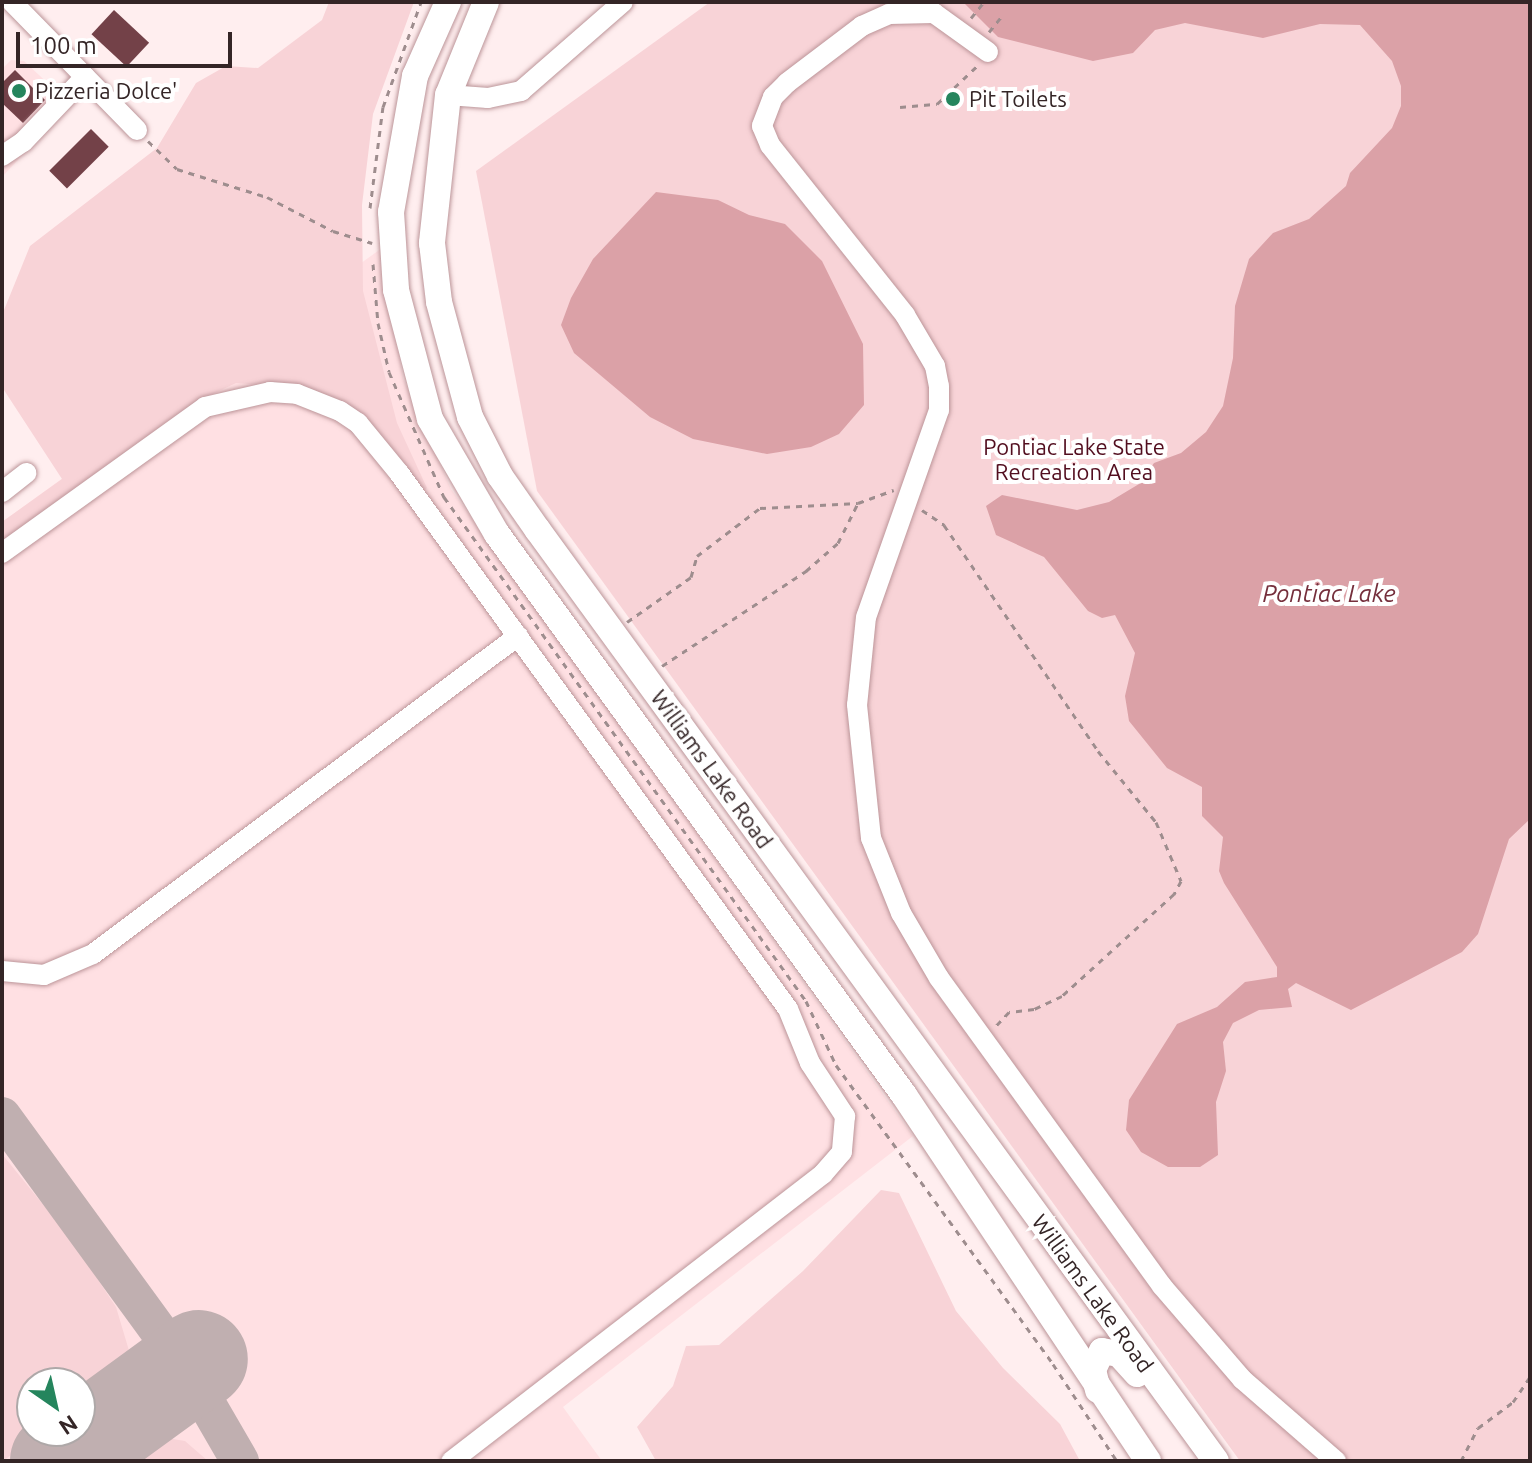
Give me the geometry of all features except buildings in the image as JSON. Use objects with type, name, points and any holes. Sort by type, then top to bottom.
[{"type":"main road","name":"Williams Lake Road","points":[[448,2],[415,76],[391,212],[396,290],[430,419],[497,534],[904,1095],[1148,1461]]},
{"type":"main road","name":"Williams Lake Road","points":[[476,7],[448,95],[432,243],[439,302],[470,417],[500,476],[1216,1461]]},
{"type":"main road","points":[[1098,1390],[1095,1358],[1111,1350],[1133,1369],[1200,1461]]},
{"type":"street","points":[[12,2],[137,130]]},
{"type":"street","points":[[448,95],[488,98],[521,91],[623,2]]},
{"type":"street","points":[[979,30],[934,13],[911,10],[862,26],[773,97],[762,126],[770,145],[905,315],[935,366],[939,410],[866,617],[857,705],[863,797],[871,838],[901,913],[983,1039],[1191,1322],[1242,1379],[1336,1461]]},
{"type":"street","points":[[2,156],[23,142],[85,77]]},
{"type":"street","points":[[2,553],[205,407],[255,394],[297,394],[358,423],[518,636],[788,1009],[810,1063],[849,1124],[842,1152],[823,1174],[451,1461]]},
{"type":"street","points":[[2,492],[26,473]]},
{"type":"street","points":[[2,971],[44,975],[93,954],[518,636]]},
{"type":"path","points":[[900,107],[937,104],[962,86],[979,30]]},
{"type":"path","points":[[137,130],[177,169],[267,197],[333,231],[372,243]]},
{"type":"path","points":[[627,622],[691,577],[697,556],[760,508],[858,503],[882,491],[907,496],[944,525],[1098,751],[1156,822],[1181,881],[1174,894],[1062,996],[1034,1009],[1009,1012],[983,1039]]},
{"type":"path","points":[[660,667],[806,571],[838,543],[858,503]]},
{"type":"path","points":[[1461,1461],[1478,1428],[1513,1402],[1530,1377]]},
{"type":"shaded area","points":[[11,60],[24,61],[70,104],[2,177],[2,69]]},
{"type":"shaded area","points":[[382,248],[403,378],[451,489],[913,1136],[563,1407],[602,1461],[2,1461],[2,522]]},
{"type":"green space","points":[[329,2],[414,2],[373,114],[362,205],[363,291],[397,423],[427,488],[416,497],[340,406],[288,387],[236,383],[200,400],[2,543],[2,522],[62,479],[2,387],[2,315],[30,246],[157,148],[196,83],[226,66],[258,68],[322,20]]},
{"type":"green space","name":"Pontiac Lake State Recreation Area","points":[[710,2],[1530,2],[1530,1461],[1240,1461],[537,491],[476,171]]},
{"type":"green space","points":[[2,1154],[71,1239],[116,1307],[130,1354],[117,1376],[96,1391],[96,1367],[16,1367],[16,1447],[22,1447],[3,1461]]},
{"type":"green space","points":[[881,1190],[899,1193],[956,1311],[1003,1368],[1060,1424],[1080,1461],[656,1461],[637,1427],[673,1386],[686,1346],[719,1345],[803,1271]]},
{"type":"green space","points":[[160,1437],[185,1441],[208,1461],[115,1461],[143,1440]]},
{"type":"water","name":"Pontiac Lake","points":[[963,2],[1530,2],[1530,819],[1509,839],[1478,934],[1462,952],[1351,1010],[1296,983],[1288,989],[1292,1007],[1259,1010],[1233,1023],[1223,1042],[1226,1071],[1216,1102],[1218,1155],[1200,1167],[1168,1167],[1141,1152],[1126,1130],[1129,1100],[1177,1024],[1217,1007],[1245,982],[1277,977],[1277,967],[1219,871],[1223,837],[1202,816],[1202,787],[1167,768],[1129,721],[1125,696],[1135,653],[1115,615],[1102,618],[1088,611],[1044,557],[996,535],[986,506],[1002,495],[1077,510],[1109,502],[1139,484],[1154,463],[1181,453],[1206,432],[1223,406],[1233,358],[1235,306],[1249,259],[1273,233],[1309,219],[1346,186],[1350,173],[1392,128],[1401,106],[1401,86],[1392,61],[1360,25],[1320,24],[1263,38],[1185,23],[1155,30],[1133,53],[1093,61],[998,37]]},
{"type":"water","points":[[656,192],[718,200],[749,215],[785,224],[822,261],[863,344],[864,405],[839,434],[811,447],[767,454],[693,439],[650,417],[574,353],[561,325],[571,298],[593,259]]},
{"type":"taxiway","points":[[2,1116],[186,1368],[240,1461]]},
{"type":"runway","points":[[59,1461],[199,1359]]},
{"type":"place","name":"Pizzeria Dolce'","points":[[19,91]]},
{"type":"place","name":"Pit Toilets","points":[[953,99]]}]
